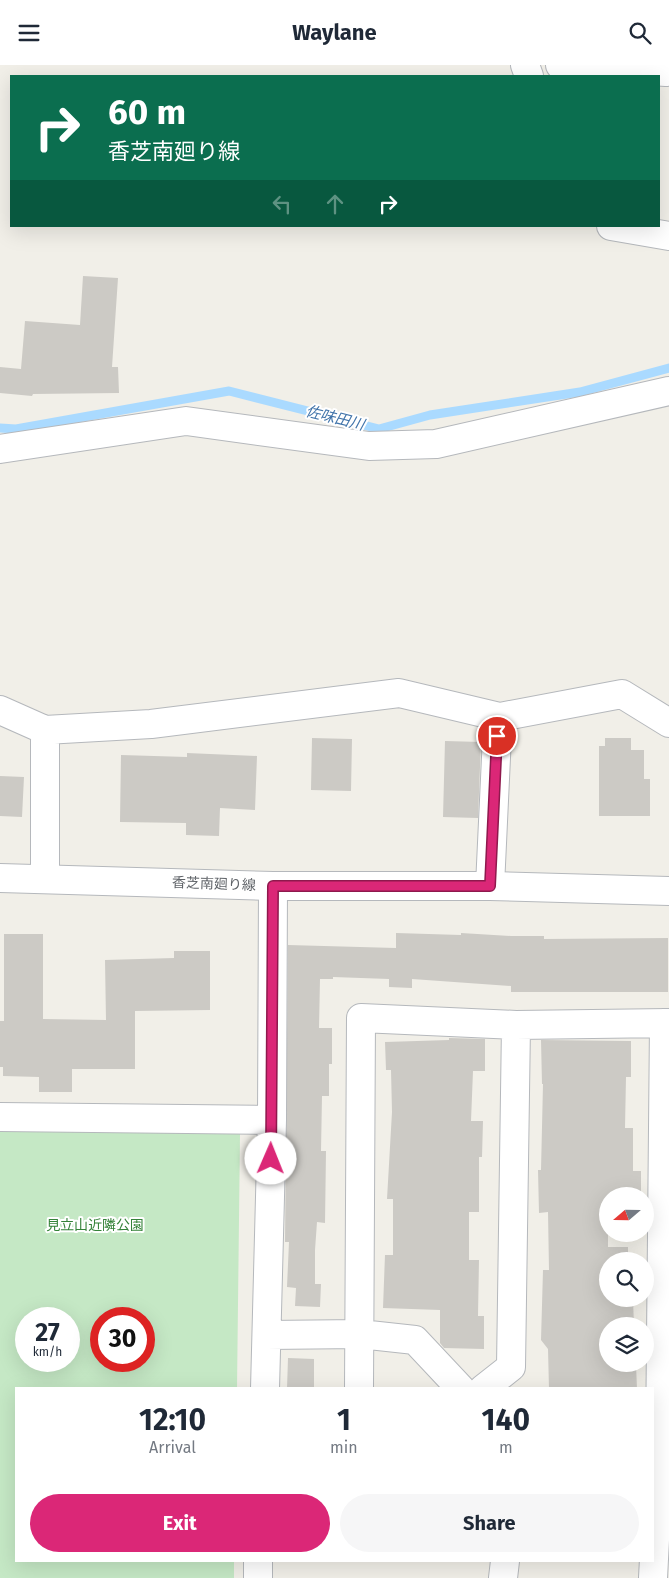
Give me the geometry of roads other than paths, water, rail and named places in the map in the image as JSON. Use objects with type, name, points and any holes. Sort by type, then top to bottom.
[{"type":"street","points":[[560,65],[666,72],[666,65]]},
{"type":"street","points":[[617,227],[669,236]]},
{"type":"street","points":[[0,449],[186,421],[370,446],[436,444],[669,391]]},
{"type":"street","points":[[0,710],[45,730],[151,724],[399,693],[500,717],[622,694],[669,723]]},
{"type":"street","points":[[490,886],[497,736],[500,717]]},
{"type":"street","points":[[45,730],[45,879]]},
{"type":"street","name":"香芝南廻り線","points":[[0,878],[273,886],[490,886],[669,891]]},
{"type":"street","points":[[265,1387],[272,1121],[273,886]]},
{"type":"street","points":[[360,1387],[361,1018],[516,1025],[666,1023],[661,1444],[654,1578]]},
{"type":"street","points":[[486,1387],[511,1367],[516,1025]]},
{"type":"street","points":[[0,1117],[272,1121]]},
{"type":"street","points":[[267,1335],[360,1334],[415,1340],[459,1387]]},
{"type":"street","points":[[258,1562],[258,1578]]},
{"type":"street","points":[[503,1578],[505,1562]]},
{"type":"waterway","name":"佐味田川","points":[[0,428],[16,429],[229,391],[379,429],[430,415],[580,392],[669,368]]},
{"type":"park label","name":"見立山近隣公園","points":[[95,1225]]}]
